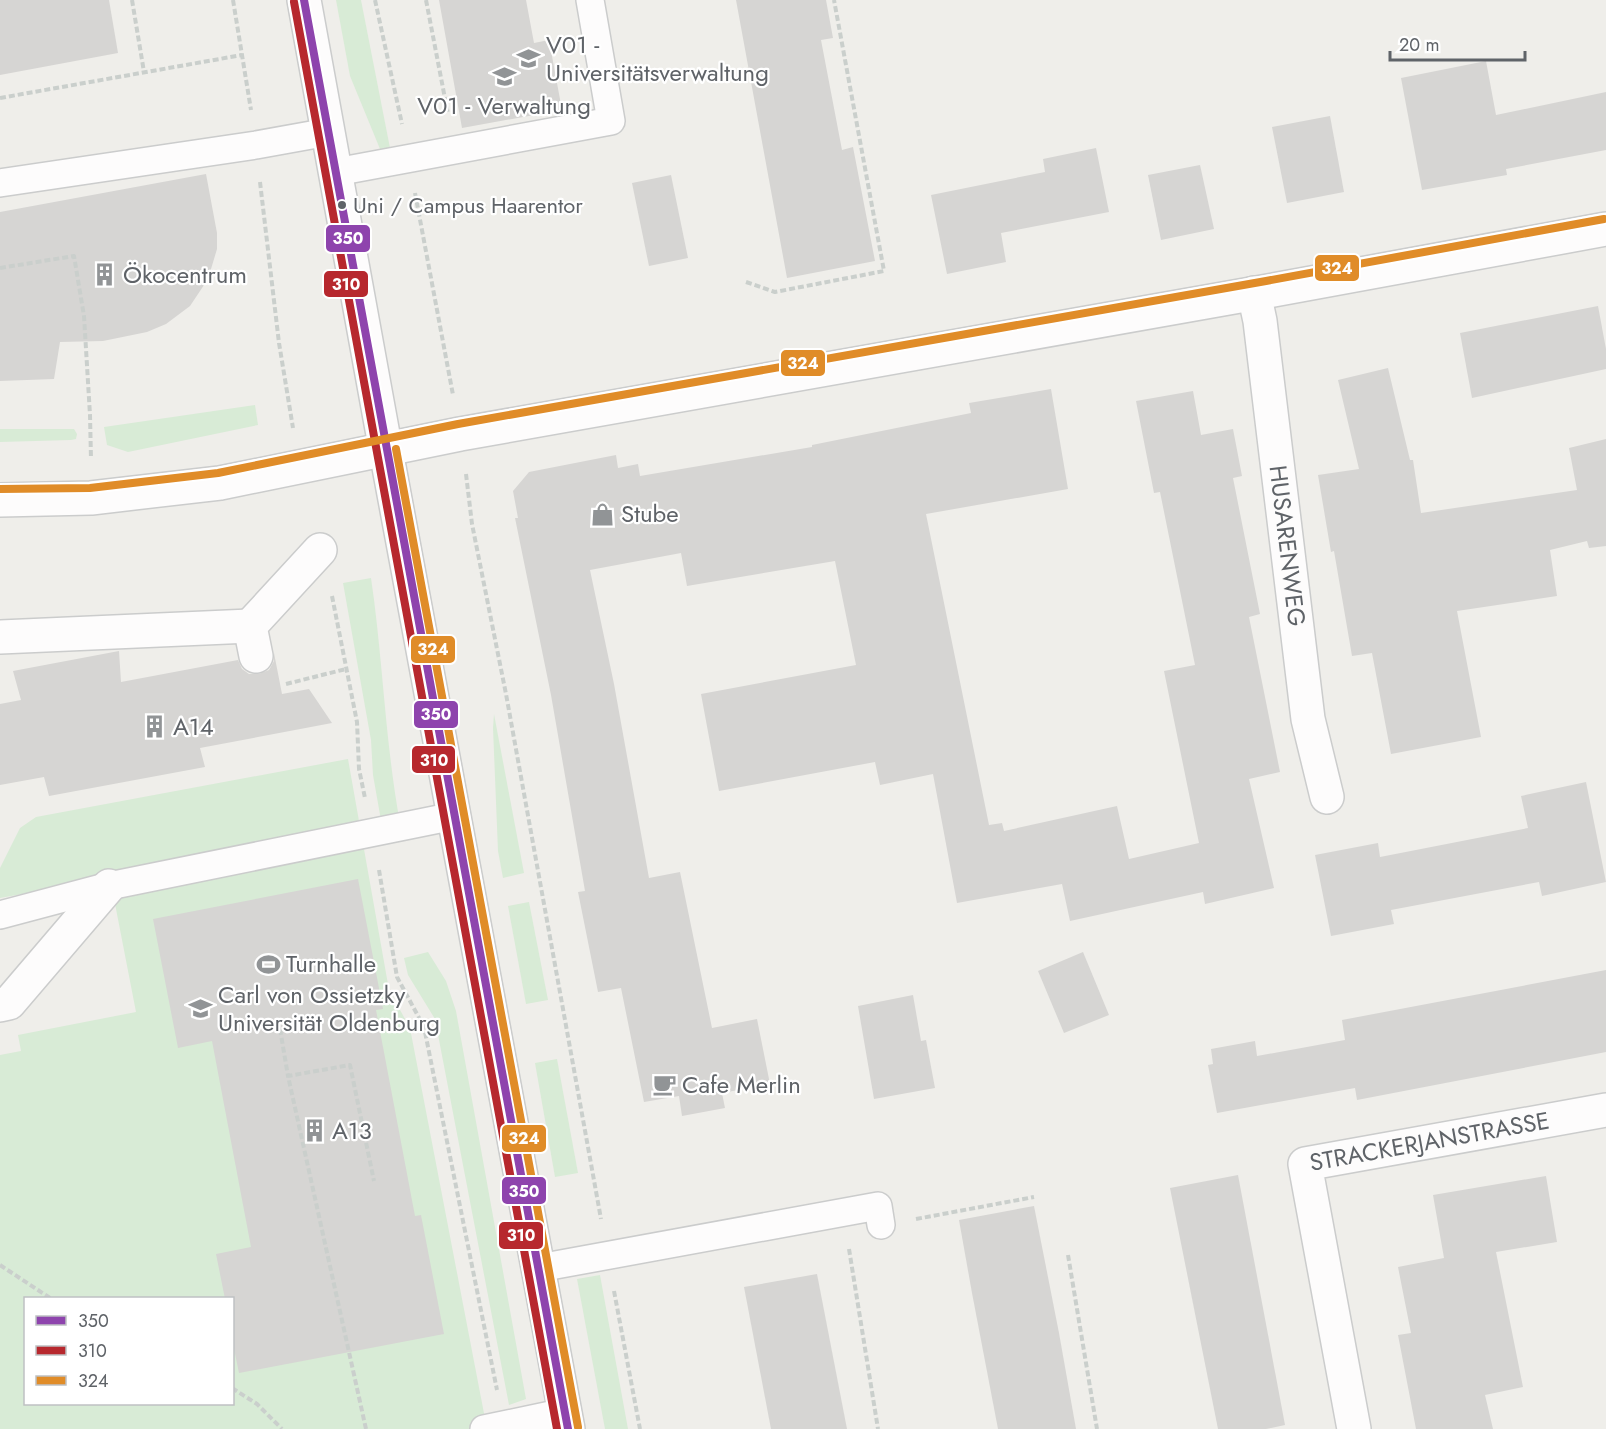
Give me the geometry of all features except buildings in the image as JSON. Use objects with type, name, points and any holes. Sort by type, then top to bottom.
[{"type":"street","points":[[304,0],[567,1421]]},
{"type":"street","points":[[0,500],[92,498],[220,483],[386,451],[460,434],[1606,229]]},
{"type":"street","name":"HUSARENWEG","points":[[1254,293],[1261,332],[1308,719],[1327,797]]},
{"type":"street","points":[[0,637],[253,641],[320,550]]},
{"type":"street","points":[[0,1005],[9,1003],[109,886]]},
{"type":"street","name":"STRACKERJANSTRASSE","points":[[1354,1429],[1305,1164],[1606,1110]]},
{"type":"lane","points":[[336,172],[611,121],[590,0]]},
{"type":"lane","points":[[0,183],[328,132]]},
{"type":"lane","points":[[0,915],[109,886],[454,816]]},
{"type":"lane","points":[[539,1268],[878,1206],[881,1225]]},
{"type":"lane","points":[[494,1427],[567,1421]]},
{"type":"path","points":[[132,0],[144,72]]},
{"type":"path","points":[[233,0],[256,145],[279,343],[300,467]]},
{"type":"path","points":[[375,0],[409,158],[460,434],[472,524],[504,683],[640,1429]]},
{"type":"path","points":[[426,0],[454,150]]},
{"type":"path","points":[[746,282],[776,292],[884,271],[834,0]]},
{"type":"path","points":[[0,98],[242,55]]},
{"type":"path","points":[[0,268],[74,256],[84,316],[92,498]]},
{"type":"path","points":[[320,550],[330,582],[357,722],[359,769],[397,977],[424,1026],[494,1427]]},
{"type":"path","points":[[277,686],[346,669]]},
{"type":"path","points":[[280,1029],[288,1076],[366,1429]]},
{"type":"path","points":[[288,1076],[350,1065],[374,1181]]},
{"type":"path","points":[[881,1225],[1034,1197]]},
{"type":"path","points":[[843,1212],[878,1429]]},
{"type":"path","points":[[1068,1255],[1097,1429]]},
{"type":"path","points":[[0,1265],[47,1297]]},
{"type":"path","points":[[234,1389],[257,1404],[282,1429]]},
{"type":"green space","points":[[336,0],[361,0],[390,148],[380,149],[350,76]]},
{"type":"green space","points":[[255,405],[258,425],[128,452],[107,445],[104,427]]},
{"type":"green space","points":[[0,429],[74,429],[77,434],[76,439],[71,440],[0,442]]},
{"type":"green space","points":[[371,578],[400,823],[382,826],[373,775],[371,740],[343,583]]},
{"type":"green space","points":[[494,714],[524,873],[503,878],[498,851]]},
{"type":"green space","name":"Carl von Ossietzky Universität Oldenburg","points":[[348,759],[389,990],[410,1028],[487,1429],[0,1429],[0,1055],[21,1051],[18,1035],[136,1012],[110,878],[0,898],[0,868],[20,828],[36,817]]},
{"type":"green space","points":[[529,902],[548,1000],[526,1004],[508,906]]},
{"type":"green space","points":[[428,952],[446,981],[456,1011],[526,1399],[509,1405],[435,1019],[408,975],[404,958]]},
{"type":"green space","points":[[557,1059],[578,1173],[555,1177],[535,1063]]},
{"type":"green space","points":[[600,1275],[628,1429],[605,1429],[577,1279]]},
{"type":"transit line","name":"350","points":[[304,0],[568,1429]]},
{"type":"transit line","name":"310","points":[[294,2],[557,1429]]},
{"type":"transit line","name":"324","points":[[0,489],[90,488],[218,473],[458,424],[1604,219]]},
{"type":"transit line","name":"324","points":[[396,449],[578,1427]]},
{"type":"place","name":"V01 - Universitätsverwaltung","points":[[528,59]]},
{"type":"place","name":"V01 - Verwaltung","points":[[504,76]]},
{"type":"place","name":"Uni / Campus Haarentor","points":[[342,205]]},
{"type":"place","name":"Ökocentrum","points":[[105,275]]},
{"type":"place","name":"Stube","points":[[603,514]]},
{"type":"place","name":"A14","points":[[155,727]]},
{"type":"place","name":"Turnhalle","points":[[268,964]]},
{"type":"place","name":"Carl von Ossietzky Universität Oldenburg","points":[[200,1009]]},
{"type":"place","name":"Cafe Merlin","points":[[664,1085]]},
{"type":"place","name":"A13","points":[[314,1131]]}]
